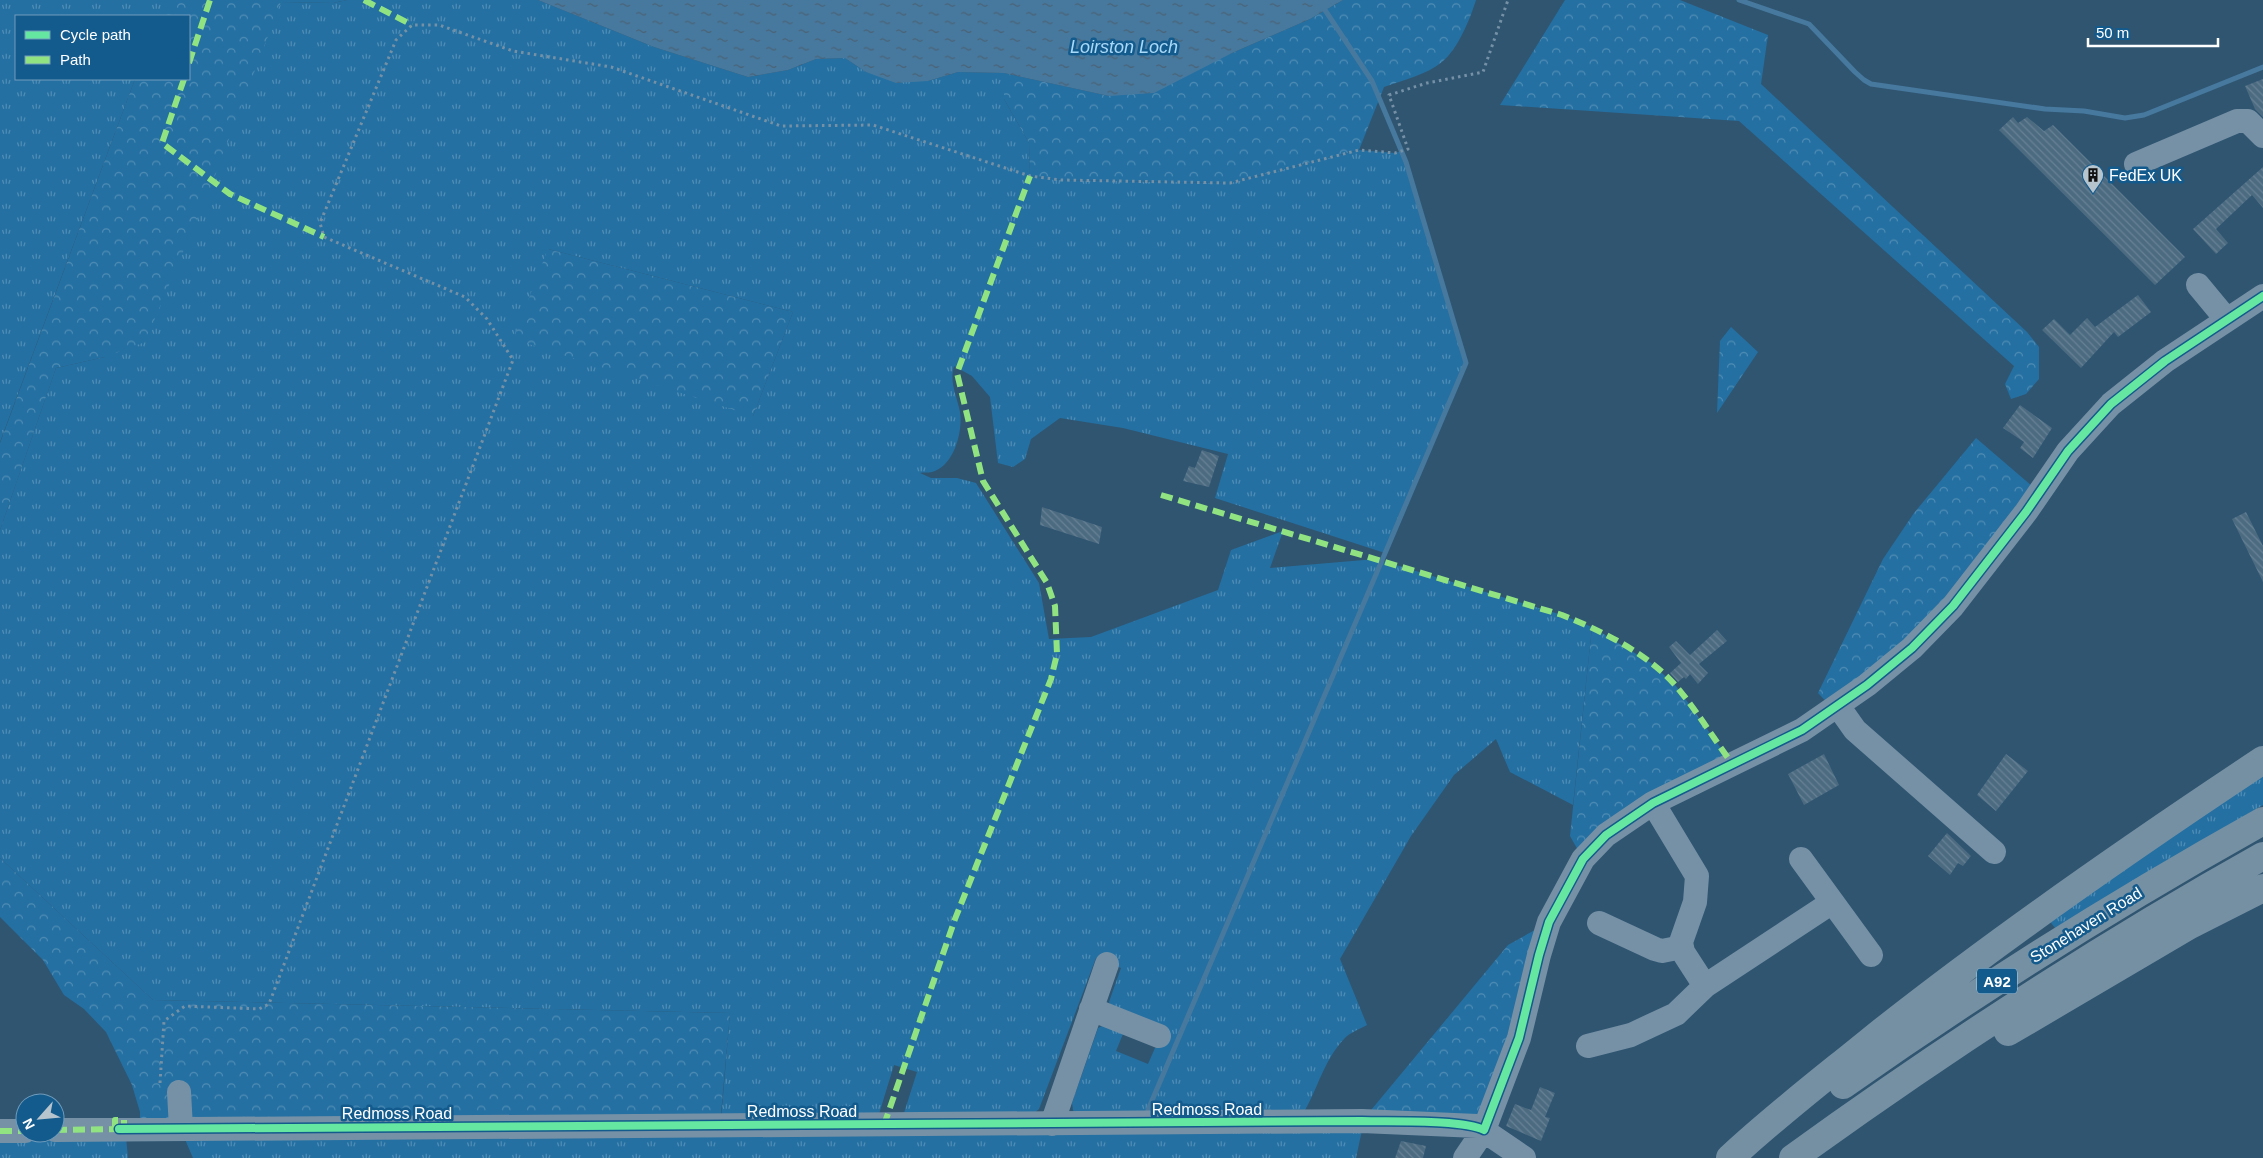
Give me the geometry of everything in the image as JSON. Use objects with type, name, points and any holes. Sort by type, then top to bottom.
[{"type":"main road","name":"A92","points":[[1730,1158],[1776,1116],[1985,952],[2134,846],[2263,760]]},
{"type":"main road","name":"Stonehaven Road","points":[[1742,1158],[1982,990],[2136,894],[2263,821]]},
{"type":"main road","name":"Stonehaven Road","points":[[1793,1158],[1926,1065],[2056,979],[2152,920],[2263,856]]},
{"type":"main road","points":[[1815,1158],[1912,1093],[2040,1012],[2182,929],[2263,888]]},
{"type":"street","points":[[2136,164],[2237,121],[2248,120],[2263,136]]},
{"type":"street","points":[[2198,284],[2227,320]]},
{"type":"street","points":[[1465,1158],[1484,1130],[1519,1038],[1550,922],[1565,888],[1583,859],[1606,835],[1653,804],[1802,730],[1838,706],[1912,648],[1953,606],[2020,519],[2068,451],[2111,404],[2165,361],[2263,296]]},
{"type":"street","points":[[1838,706],[1855,730],[1994,852]]},
{"type":"street","points":[[1653,804],[1697,876],[1694,902],[1682,937],[1682,946],[1705,986]]},
{"type":"street","points":[[1801,859],[1871,955]]},
{"type":"street","points":[[1588,1046],[1631,1035],[1654,1026],[1676,1014],[1705,986],[1831,902]]},
{"type":"street","points":[[1599,923],[1662,951],[1682,946]]},
{"type":"street","points":[[1052,1124],[1107,964]]},
{"type":"street","points":[[1091,1009],[1159,1036]]},
{"type":"street","points":[[179,1092],[181,1128]]},
{"type":"street","name":"Redmoss Road","points":[[65,1130],[1362,1121],[1461,1124],[1477,1126],[1484,1130]]},
{"type":"street","points":[[1484,1130],[1524,1158]]},
{"type":"street","points":[[0,1131],[15,1131]]},
{"type":"path","points":[[179,1092],[160,1083],[164,1021],[185,1006],[259,1009],[269,1004],[513,360],[487,319],[465,297],[324,237],[320,223],[392,49],[396,40],[412,25],[439,25],[512,51],[611,67],[781,126],[873,125],[1030,176],[1060,180],[1230,183],[1359,150],[1395,153],[1408,149],[1389,95],[1427,83],[1483,72],[1508,0]]},
{"type":"green space","points":[[0,0],[165,0],[159,15],[15,15],[15,80],[135,80],[0,442]]},
{"type":"green space","points":[[164,0],[347,0],[333,3],[281,2],[213,181],[145,342],[105,357],[56,368],[0,530],[0,443],[135,80],[190,80],[190,15],[158,15]]},
{"type":"green space","points":[[347,0],[538,0],[654,47],[748,77],[788,70],[816,59],[845,58],[866,72],[928,81],[958,72],[1004,73],[1004,99],[1029,143],[1030,176],[1061,180],[1230,183],[1359,150],[1395,153],[1401,151],[1466,363],[1385,553],[1215,498],[1228,454],[1123,428],[1060,418],[1031,439],[1025,459],[1013,467],[998,463],[990,397],[972,376],[954,366],[952,378],[961,420],[958,438],[951,456],[940,469],[920,473],[931,478],[957,478],[976,483],[1039,583],[1049,639],[1091,637],[1218,590],[1231,550],[1283,531],[1270,568],[1376,559],[1562,615],[1592,627],[1573,805],[1510,772],[1496,739],[1454,775],[1411,836],[1340,959],[1367,1025],[1349,1035],[1337,1047],[1326,1065],[1304,1112],[1077,1116],[1073,1110],[1072,1103],[1098,1028],[1104,1025],[1125,1029],[1116,1051],[1148,1064],[1162,1032],[1111,1006],[1109,1002],[1121,968],[1096,958],[1039,1109],[1031,1116],[904,1113],[917,1072],[894,1065],[879,1114],[721,1120],[730,1013],[153,1000],[0,858],[0,530],[56,368],[105,357],[281,2],[333,3]],"holes":[[[548,249],[793,312],[753,416]]]},
{"type":"green space","points":[[1343,0],[1476,0],[1467,25],[1458,42],[1442,62],[1422,74],[1384,87],[1359,150],[1230,183],[1061,180],[1030,176],[1029,143],[1004,99],[1004,73],[1109,96],[1232,53],[1310,19]]},
{"type":"green space","points":[[1565,0],[1680,0],[1768,35],[1761,84],[2027,332],[2039,347],[2039,379],[2026,394],[2011,399],[2005,384],[2014,366],[1739,121],[1500,105]]},
{"type":"green space","points":[[548,249],[793,312],[753,416],[513,339]]},
{"type":"green space","points":[[1731,327],[1758,352],[1717,413],[1720,341]]},
{"type":"green space","points":[[1976,438],[2039,492],[1986,565],[1833,709],[1818,693],[1883,559],[1914,513]]},
{"type":"green space","points":[[1592,627],[1651,663],[1676,686],[1733,765],[1583,859],[1570,836]]},
{"type":"green space","points":[[2263,772],[2263,805],[2055,928],[2048,919]]},
{"type":"green space","points":[[0,858],[153,1000],[730,1013],[720,1125],[140,1128],[140,1112],[132,1085],[106,1032],[84,1009],[64,995],[43,960],[0,917]]},
{"type":"green space","points":[[1549,922],[1484,1130],[1362,1121],[1508,945]]},
{"type":"green space","points":[[1362,1130],[1356,1158],[193,1158],[184,1137]]},
{"type":"green space","points":[[126,1137],[128,1158],[0,1158],[0,1140],[15,1140],[15,1143],[65,1143],[65,1138]]},
{"type":"water","name":"Loirston Loch","points":[[538,0],[1343,0],[1310,19],[1232,53],[1154,93],[1109,96],[1004,73],[958,72],[928,81],[896,83],[866,72],[845,58],[816,59],[788,70],[748,77],[654,47]]},
{"type":"building","points":[[2263,79],[2263,117],[2255,109],[2245,86]]},
{"type":"building","name":"FedEx UK","points":[[2013,117],[2018,123],[2027,117],[2044,131],[2053,125],[2185,257],[2155,285],[1999,130]]},
{"type":"building","points":[[2263,167],[2263,208],[2252,195],[2216,229],[2228,243],[2216,254],[2193,229]]},
{"type":"building","points":[[2138,295],[2151,312],[2118,337],[2114,332],[2081,368],[2042,330],[2054,319],[2070,335],[2087,318],[2095,327]]},
{"type":"building","points":[[2020,405],[2052,428],[2033,458],[2020,448],[2024,442],[2003,428]]},
{"type":"building","points":[[1202,450],[1219,456],[1209,487],[1183,481],[1189,466],[1195,468]]},
{"type":"building","points":[[1042,507],[1102,527],[1099,544],[1040,525]]},
{"type":"building","points":[[2246,512],[2263,546],[2263,582],[2232,519]]},
{"type":"building","points":[[1717,630],[1727,641],[1699,664],[1708,673],[1698,684],[1690,674],[1686,679],[1684,677],[1678,682],[1670,673],[1681,663],[1669,647],[1676,641],[1690,655]]},
{"type":"building","points":[[1824,754],[1839,785],[1804,805],[1788,774]]},
{"type":"building","points":[[2006,754],[2028,771],[1996,811],[1977,795]]},
{"type":"building","points":[[1947,833],[1971,856],[1963,866],[1958,863],[1950,875],[1928,856]]},
{"type":"building","points":[[1540,1087],[1555,1093],[1545,1117],[1550,1118],[1541,1141],[1506,1126],[1515,1104],[1531,1110]]},
{"type":"building","points":[[1401,1141],[1426,1146],[1423,1158],[1395,1158]]},
{"type":"waterway","points":[[1739,0],[1809,24],[1855,72],[1871,84],[2045,109],[2084,111],[2125,118],[2144,115],[2263,67]]},
{"type":"waterway","points":[[1148,1110],[1466,363],[1406,162],[1372,81],[1325,10]]},
{"type":"marked path","points":[[190,60],[210,0]]},
{"type":"marked path","points":[[364,0],[412,25]]},
{"type":"marked path","points":[[184,80],[162,143],[230,194],[324,237]]},
{"type":"marked path","points":[[884,1125],[955,919],[1051,679],[1057,654],[1055,606],[1047,583],[983,481],[957,373],[1030,176]]},
{"type":"marked path","points":[[1161,495],[1562,615],[1593,628],[1638,653],[1664,674],[1691,705],[1733,765]]},
{"type":"marked path","points":[[115,1129],[115,1120],[124,1120],[124,1129]]},
{"type":"marked path","points":[[65,1130],[119,1129]]},
{"type":"marked path","points":[[0,1131],[15,1131]]},
{"type":"cycle path","points":[[119,1129],[1407,1121],[1459,1124],[1474,1126],[1484,1130],[1519,1038],[1549,922],[1583,859],[1606,835],[1653,803],[1802,730],[1867,685],[1912,648],[1953,606],[2026,512],[2068,451],[2111,404],[2165,361],[2263,296]]},
{"type":"place","name":"FedEx UK","points":[[2093,194]]}]
